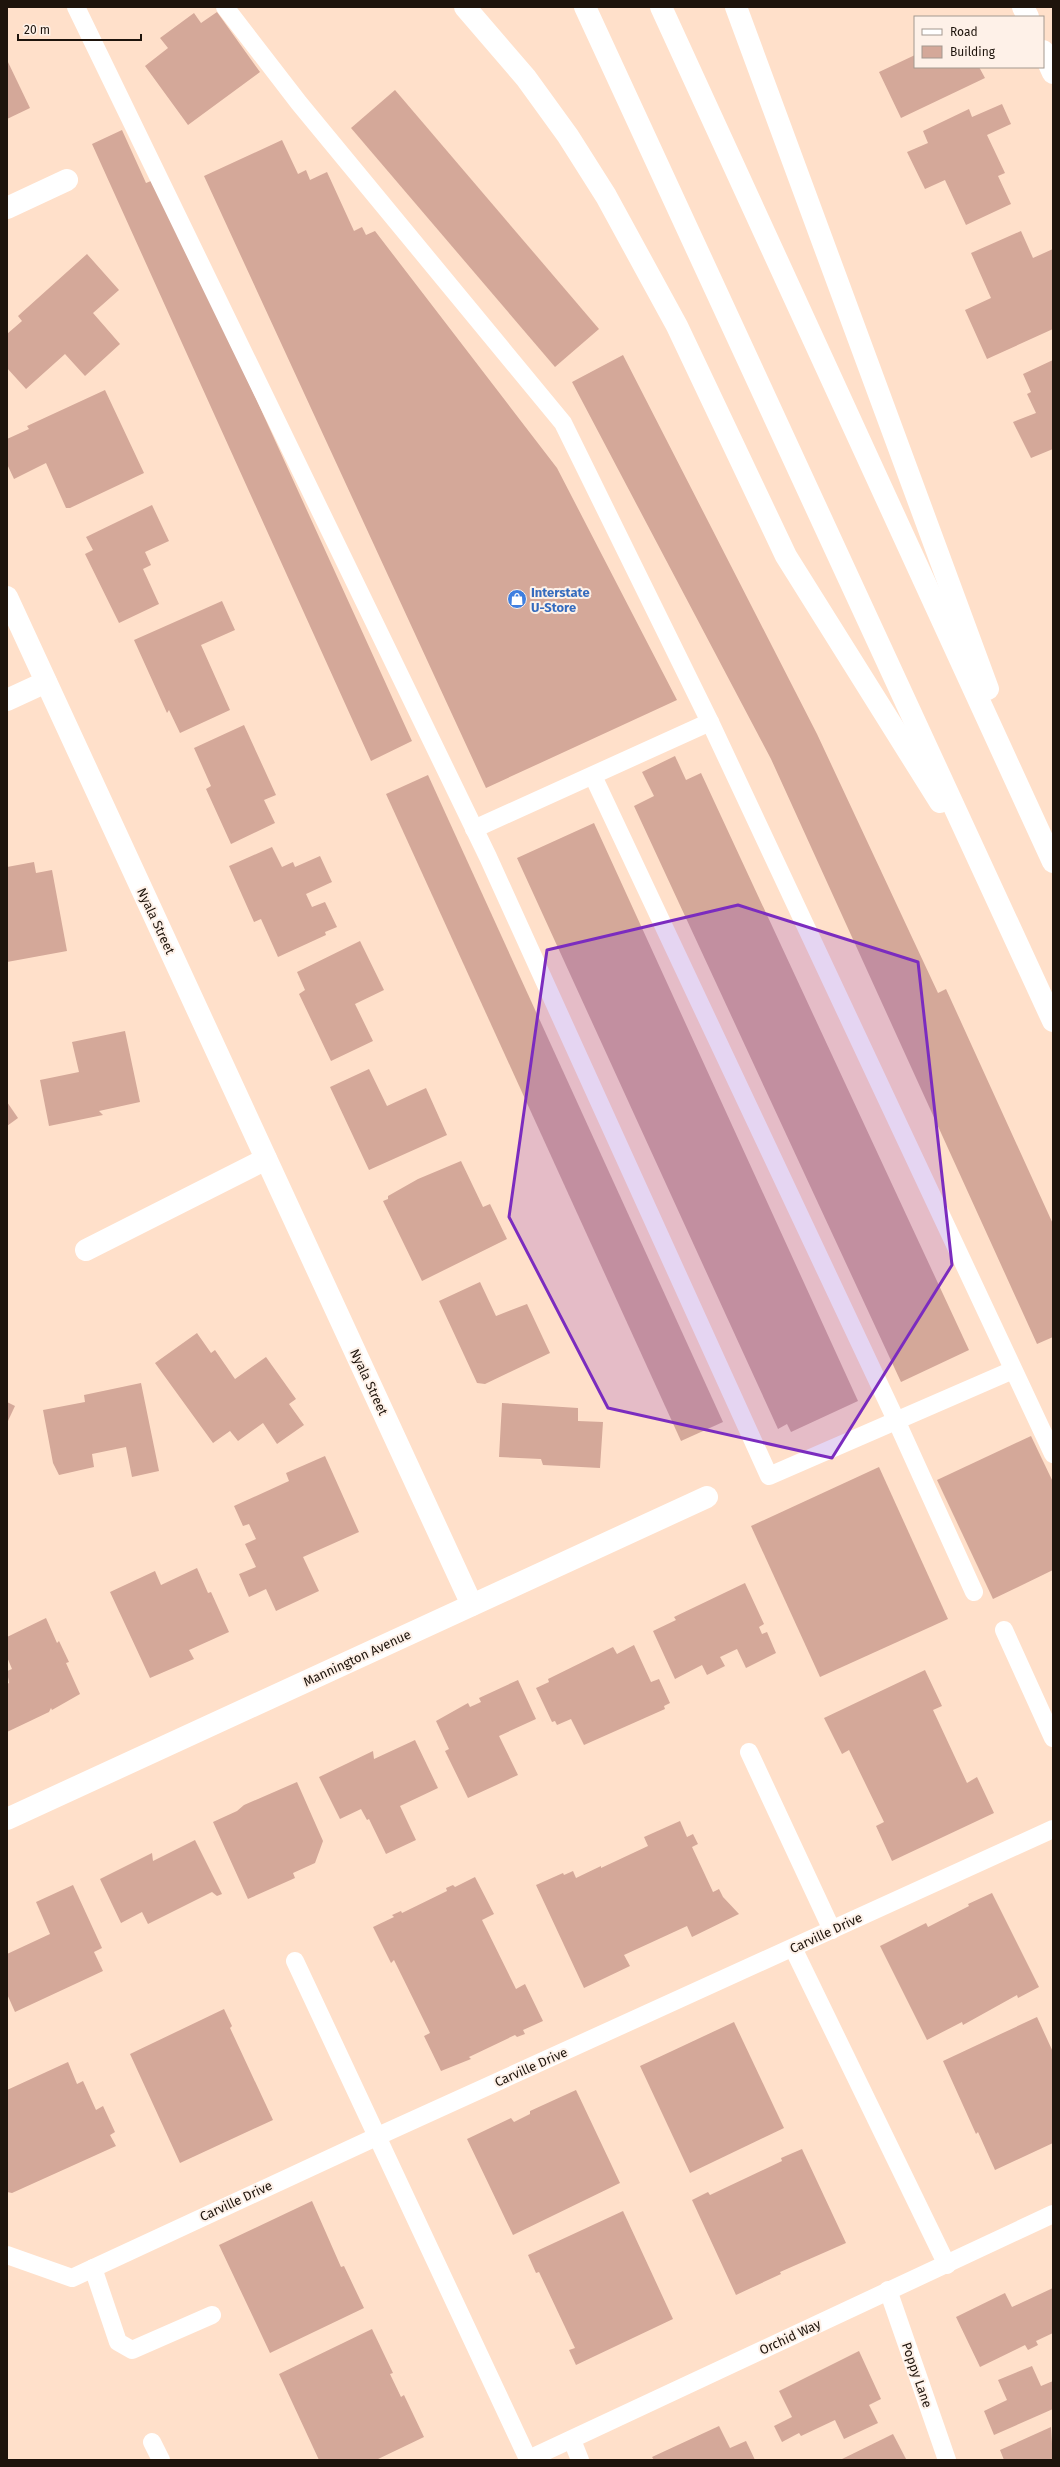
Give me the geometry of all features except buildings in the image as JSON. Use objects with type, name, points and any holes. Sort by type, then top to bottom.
[{"type":"main road","points":[[465,7],[526,78],[568,136],[606,196],[677,326],[786,556],[991,883]]},
{"type":"main road","points":[[585,7],[991,883],[1053,1021]]},
{"type":"main road","points":[[661,7],[1051,858]]},
{"type":"main road","points":[[736,7],[1051,858]]},
{"type":"main road","points":[[1023,7],[1028,16]]},
{"type":"main road","points":[[1044,53],[1053,73]]},
{"type":"main road","points":[[7,208],[67,180]]},
{"type":"main road","name":"Nyala Street","points":[[7,597],[472,1605]]},
{"type":"main road","points":[[7,700],[46,682]]},
{"type":"main road","points":[[86,1250],[266,1160]]},
{"type":"main road","name":"Mannington Avenue","points":[[7,1819],[707,1497]]},
{"type":"lane","points":[[76,7],[474,829],[769,1476],[1013,1370]]},
{"type":"lane","points":[[225,7],[299,103],[564,423],[710,722],[1053,1454]]},
{"type":"lane","points":[[474,829],[710,722]]},
{"type":"lane","points":[[593,776],[896,1420],[974,1592]]},
{"type":"lane","points":[[1004,1630],[1053,1738]]},
{"type":"lane","points":[[749,1752],[832,1930]]},
{"type":"lane","name":"Carville Drive","points":[[7,2255],[72,2278],[376,2137],[1053,1829]]},
{"type":"lane","points":[[793,1948],[947,2265]]},
{"type":"lane","points":[[295,1961],[528,2460]]},
{"type":"lane","name":"Orchid Way","points":[[528,2460],[888,2290],[947,2265],[1053,2214]]},
{"type":"lane","points":[[93,2268],[118,2342],[132,2350],[212,2315]]},
{"type":"lane","name":"Poppy Lane","points":[[888,2290],[947,2460]]},
{"type":"lane","points":[[572,2440],[580,2460]]},
{"type":"lane","points":[[152,2442],[161,2460]]},
{"type":"highlighted area","points":[[738,905],[918,962],[952,1265],[832,1458],[608,1408],[509,1217],[547,950]]},
{"type":"place","name":"Interstate U-Store","points":[[517,599]]}]
